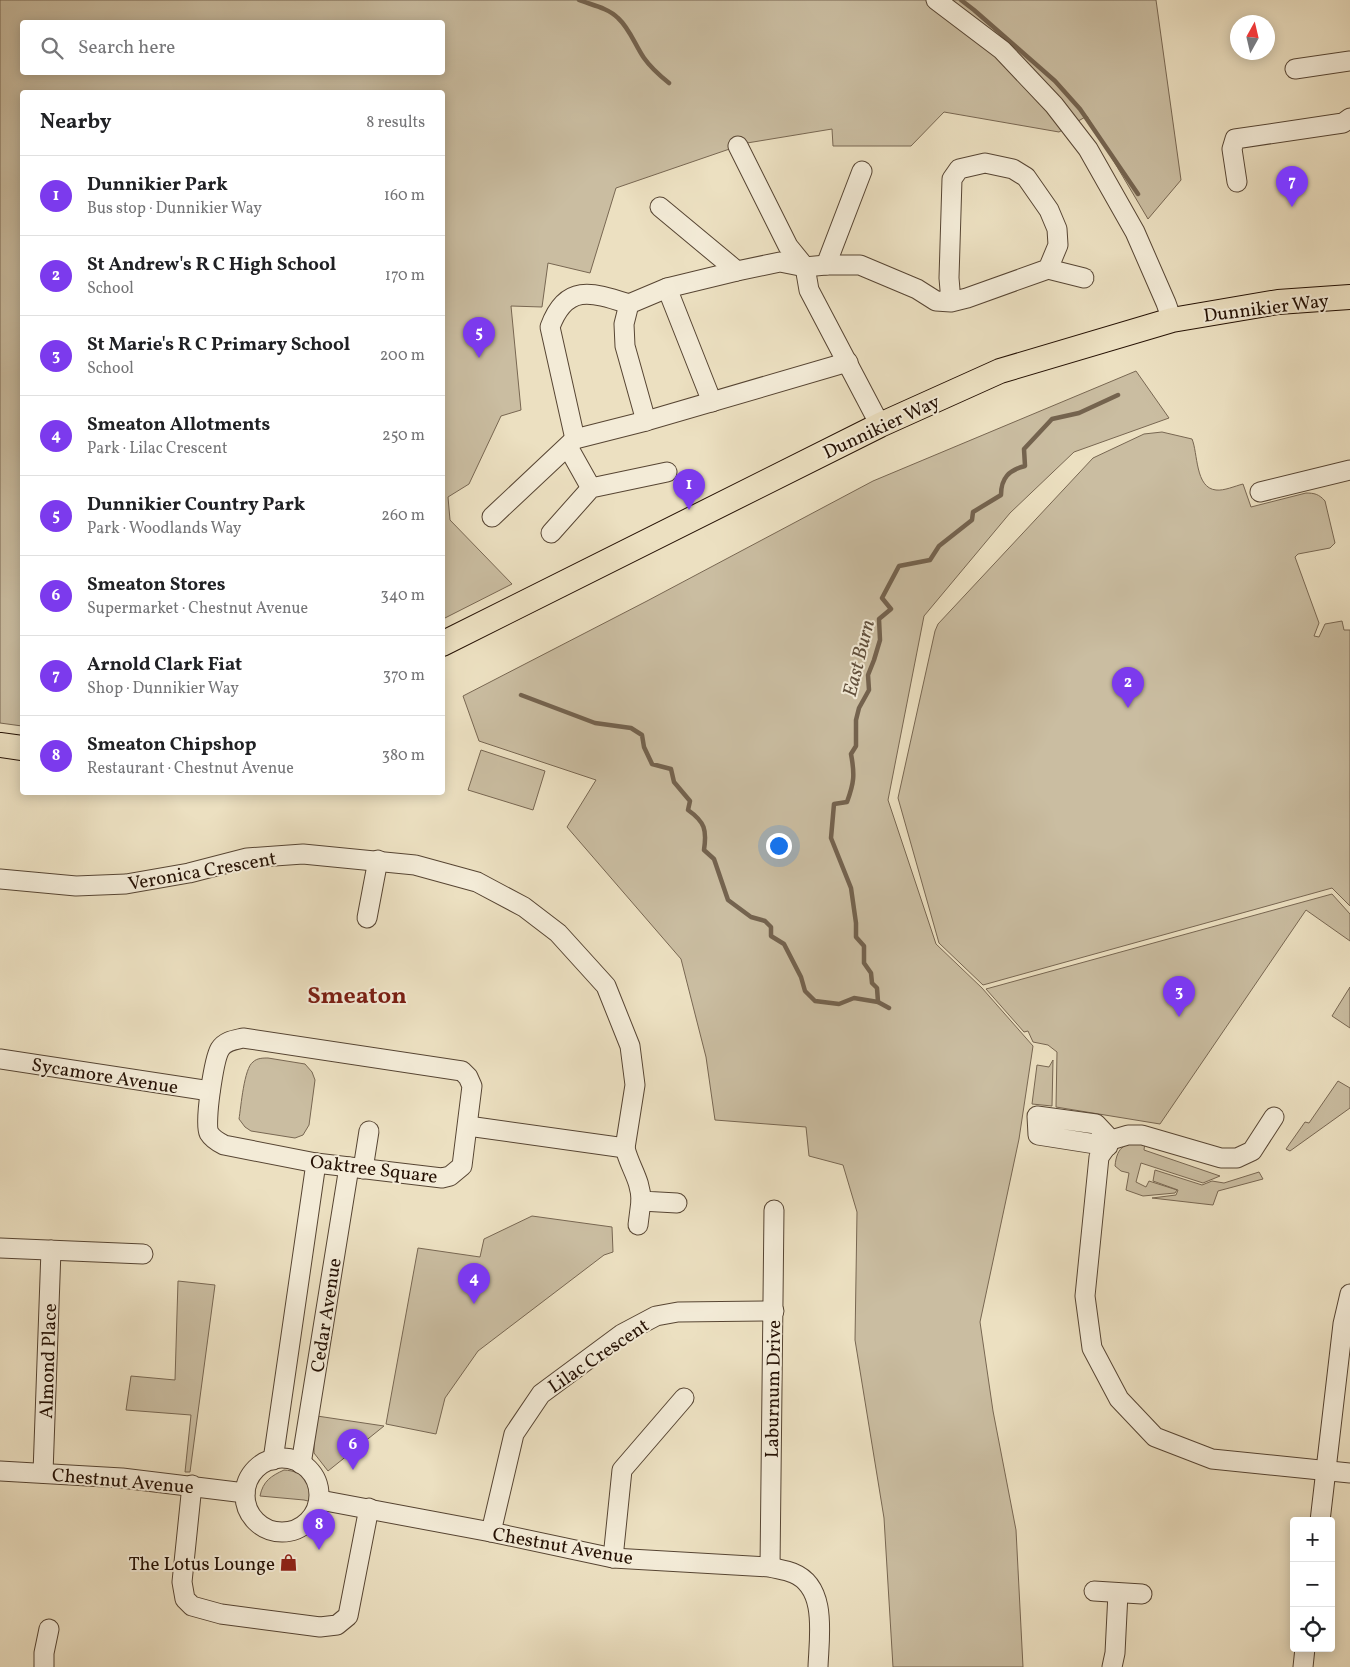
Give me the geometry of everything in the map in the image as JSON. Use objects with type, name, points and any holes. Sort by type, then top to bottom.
[{"type":"main road","name":"Dunnikier Way","points":[[445,642],[880,425],[1000,371],[1172,320],[1278,302],[1350,297]]},
{"type":"main road","points":[[0,745],[20,748]]},
{"type":"street","points":[[936,0],[1002,50],[1054,105],[1088,150],[1135,232],[1172,320]]},
{"type":"street","points":[[1295,69],[1350,61]]},
{"type":"street","points":[[1237,182],[1232,149],[1235,139],[1343,124],[1350,118]]},
{"type":"street","points":[[738,146],[788,246],[806,267],[809,290],[880,425]]},
{"type":"street","points":[[951,302],[949,278],[952,179],[959,169],[984,163],[1013,169],[1026,177],[1049,210],[1057,229],[1058,245],[1048,269]]},
{"type":"street","points":[[826,265],[862,171]]},
{"type":"street","points":[[660,207],[737,270]]},
{"type":"street","points":[[591,488],[572,443],[550,327],[554,315],[567,299],[576,295],[601,295],[630,304],[667,288],[737,270],[780,262],[806,267],[860,265],[918,289],[936,301],[951,302],[1048,269],[1084,278]]},
{"type":"street","points":[[667,288],[712,402]]},
{"type":"street","points":[[630,304],[624,324],[625,346],[646,421]]},
{"type":"street","points":[[492,517],[572,443],[848,362]]},
{"type":"street","points":[[1260,492],[1350,470]]},
{"type":"street","points":[[551,533],[591,488],[667,472]]},
{"type":"street","name":"Veronica Crescent","points":[[0,879],[76,886],[126,884],[189,873],[247,858],[303,854],[414,865],[477,882],[524,907],[558,933],[606,986],[630,1046],[635,1085],[625,1148]]},
{"type":"street","points":[[367,918],[378,860]]},
{"type":"street","name":"Oaktree Square","points":[[243,1038],[462,1071],[468,1077],[472,1086],[462,1166],[450,1176],[442,1178],[316,1163],[224,1145],[216,1141],[207,1126],[210,1091],[218,1050],[231,1040],[243,1038]]},
{"type":"street","name":"Sycamore Avenue","points":[[0,1059],[210,1091]]},
{"type":"street","points":[[1274,1116],[1252,1151],[1237,1158],[1221,1158],[1142,1135],[1128,1135],[1106,1148],[1085,1296],[1092,1348],[1119,1399],[1155,1437],[1212,1459],[1350,1473]]},
{"type":"street","points":[[468,1126],[625,1148],[628,1162],[641,1188],[638,1225]]},
{"type":"street","name":"Cedar Avenue","points":[[301,1464],[356,1168],[369,1132]]},
{"type":"street","name":"Cedar Avenue","points":[[273,1460],[316,1163]]},
{"type":"street","points":[[641,1201],[677,1203]]},
{"type":"street","name":"Laburnum Drive","points":[[770,1567],[774,1210]]},
{"type":"street","points":[[0,1248],[143,1254]]},
{"type":"street","name":"Almond Place","points":[[43,1473],[51,1250]]},
{"type":"street","points":[[1320,1517],[1343,1324],[1350,1294]]},
{"type":"street","name":"Lilac Crescent","points":[[491,1532],[514,1434],[541,1394],[622,1334],[656,1316],[678,1312],[774,1311]]},
{"type":"street","points":[[613,1558],[622,1470],[684,1398]]},
{"type":"street","points":[[286,1459],[301,1464],[308,1469],[317,1484],[320,1500],[313,1516],[303,1526],[292,1531],[278,1532],[260,1525],[248,1510],[245,1493],[251,1475],[257,1468],[273,1460],[286,1459]]},
{"type":"street","name":"Chestnut Avenue","points":[[0,1472],[122,1478],[192,1485],[245,1493]]},
{"type":"street","points":[[192,1485],[182,1582],[185,1599],[192,1606],[221,1614],[320,1627],[337,1625],[348,1616],[369,1508]]},
{"type":"street","name":"Chestnut Avenue","points":[[320,1500],[491,1532],[613,1558],[770,1567],[793,1573],[809,1583],[819,1606],[818,1667]]},
{"type":"street","points":[[1094,1592],[1142,1594]]},
{"type":"street","points":[[1112,1667],[1115,1653],[1118,1593]]},
{"type":"street","points":[[44,1667],[44,1653],[49,1630]]},
{"type":"street","points":[[1303,1667],[1305,1652]]},
{"type":"shaded area","points":[[0,0],[1156,0],[1181,180],[1148,219],[1087,116],[1059,132],[944,112],[911,146],[833,146],[832,129],[747,143],[616,188],[590,273],[548,263],[542,307],[511,306],[521,410],[501,416],[469,484],[448,497],[450,520],[512,584],[445,618],[445,90],[20,90],[20,726],[0,723]]},
{"type":"shaded area","points":[[1136,371],[1169,418],[1074,452],[1010,513],[924,616],[888,800],[936,944],[982,988],[1033,1046],[1019,1139],[980,1322],[993,1411],[1016,1530],[1023,1667],[893,1667],[884,1518],[855,1340],[857,1212],[843,1165],[809,1156],[806,1127],[715,1120],[706,1057],[681,959],[567,827],[596,780],[479,741],[463,696],[873,481]]},
{"type":"shaded area","points":[[1162,432],[1192,439],[1198,469],[1204,483],[1209,488],[1216,490],[1243,484],[1251,507],[1306,493],[1316,494],[1325,501],[1335,543],[1330,548],[1298,554],[1295,557],[1319,623],[1314,636],[1319,637],[1325,624],[1342,621],[1344,630],[1350,630],[1350,906],[1332,888],[983,985],[939,943],[898,798],[935,631],[938,624],[1093,458],[1144,434]]},
{"type":"shaded area","points":[[481,750],[545,771],[533,810],[468,790]]},
{"type":"shaded area","points":[[1332,894],[1350,914],[1350,941],[1306,910],[1160,1124],[1056,1107],[1057,1052],[1048,1045],[1033,1042],[1028,1031],[1024,1032],[986,989]]},
{"type":"shaded area","points":[[1350,987],[1350,1028],[1332,1016]]},
{"type":"shaded area","points":[[268,1058],[305,1064],[312,1072],[315,1080],[309,1125],[303,1135],[295,1138],[251,1131],[239,1119],[247,1072],[256,1060]]},
{"type":"shaded area","points":[[1053,1060],[1052,1106],[1032,1104],[1037,1065],[1049,1067]]},
{"type":"shaded area","points":[[1338,1081],[1350,1088],[1350,1108],[1290,1151],[1286,1149],[1305,1122],[1309,1123]]},
{"type":"shaded area","points":[[1145,1142],[1144,1150],[1220,1176],[1203,1183],[1141,1163],[1136,1182],[1146,1187],[1149,1181],[1177,1190],[1175,1193],[1143,1196],[1126,1190],[1129,1173],[1121,1171],[1115,1166],[1116,1159],[1120,1149],[1124,1146]]},
{"type":"shaded area","points":[[1155,1170],[1202,1185],[1212,1181],[1224,1183],[1259,1172],[1263,1179],[1218,1191],[1213,1205],[1152,1198],[1176,1195],[1178,1190],[1153,1181]]},
{"type":"shaded area","points":[[532,1216],[612,1227],[613,1252],[604,1255],[478,1351],[445,1398],[436,1434],[386,1424],[418,1248],[480,1257],[484,1239]]},
{"type":"shaded area","points":[[178,1281],[215,1285],[190,1472],[185,1472],[191,1415],[126,1410],[131,1376],[175,1380]]},
{"type":"shaded area","points":[[317,1416],[384,1426],[328,1471],[314,1453]]},
{"type":"shaded area","points":[[284,1470],[297,1473],[306,1479],[311,1489],[312,1502],[260,1496],[263,1486],[268,1480]]},
{"type":"waterway","points":[[579,0],[605,9],[618,18],[626,27],[647,62],[669,83]]},
{"type":"waterway","points":[[961,0],[1055,81],[1080,109],[1138,194]]},
{"type":"waterway","name":"East Burn","points":[[878,1002],[877,988],[872,983],[871,973],[864,963],[864,946],[856,937],[851,888],[831,838],[834,804],[847,802],[852,784],[853,768],[851,754],[856,746],[856,720],[859,708],[869,690],[868,675],[880,640],[879,619],[891,609],[882,598],[899,566],[930,560],[939,546],[972,520],[973,512],[1001,495],[1004,479],[1010,472],[1025,466],[1024,449],[1052,419],[1079,413],[1118,395]]},
{"type":"waterway","points":[[521,695],[595,723],[631,728],[642,735],[644,747],[652,764],[671,769],[674,782],[690,801],[688,810],[698,818],[704,827],[704,850],[714,859],[728,900],[751,917],[765,921],[771,927],[771,936],[784,944],[801,977],[805,991],[815,1001],[839,1004],[854,998],[878,1002],[889,1008]]},
{"type":"place","name":"Arnold Clark Fiat","points":[[1292,207]]},
{"type":"place","name":"Dunnikier Country Park","points":[[479,358]]},
{"type":"place","name":"Dunnikier Park","points":[[689,510]]},
{"type":"place","name":"St Andrew's R C High School","points":[[1128,708]]},
{"type":"place","name":"St Marie's R C Primary School","points":[[1179,1017]]},
{"type":"place","name":"Smeaton Allotments","points":[[474,1304]]},
{"type":"place","name":"Smeaton Stores","points":[[353,1470]]},
{"type":"place","name":"Smeaton Chipshop","points":[[319,1550]]},
{"type":"place","name":"The Lotus Lounge","points":[[289,1563]]},
{"type":"district","name":"Smeaton","points":[[357,995]]}]
